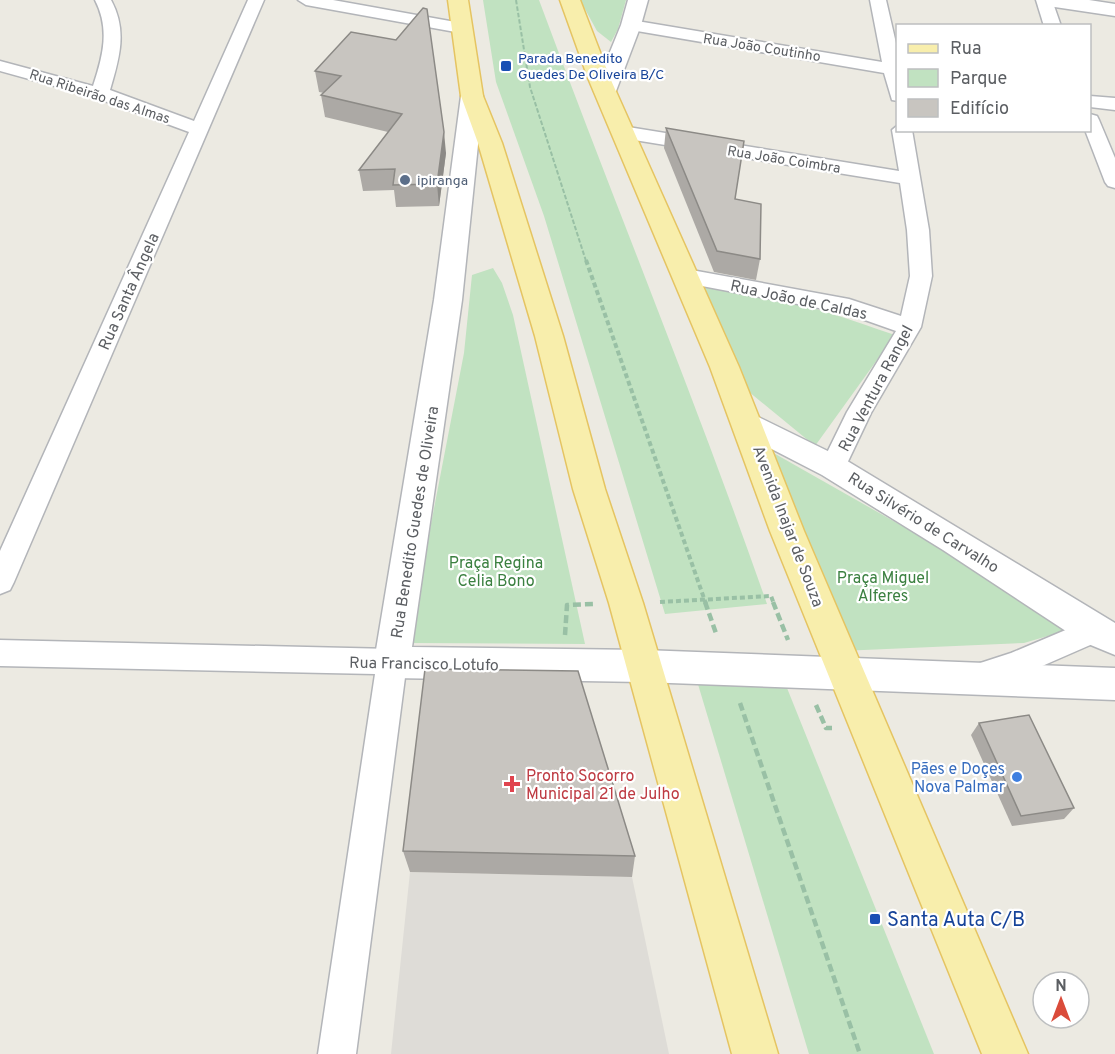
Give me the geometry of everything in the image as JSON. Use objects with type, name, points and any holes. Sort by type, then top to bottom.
[{"type":"main road","points":[[458,0],[472,96],[490,143],[546,326],[589,489],[626,603],[755,1054]]},
{"type":"main road","name":"Avenida Inajar de Souza","points":[[570,0],[622,132],[748,423],[787,531],[1005,1054]]},
{"type":"street","points":[[100,93],[113,43],[114,25],[110,11],[103,0]]},
{"type":"street","name":"Rua Santa Ângela","points":[[0,582],[256,0]]},
{"type":"street","points":[[306,0],[461,28]]},
{"type":"street","points":[[605,91],[631,25],[638,0]]},
{"type":"street","points":[[878,0],[896,89]]},
{"type":"street","points":[[1044,0],[1052,24]]},
{"type":"street","points":[[1048,0],[1115,10]]},
{"type":"street","name":"Rua João Coutinho","points":[[631,25],[893,69]]},
{"type":"street","name":"Rua Ribeirão das Almas","points":[[0,66],[100,93],[199,129]]},
{"type":"street","name":"Rua Benedito Guedes de Oliveira","points":[[337,1054],[392,662],[437,379],[472,96]]},
{"type":"street","points":[[1091,102],[1115,104]]},
{"type":"street","points":[[1091,125],[1115,182]]},
{"type":"street","name":"Rua João Coimbra","points":[[622,132],[910,179]]},
{"type":"street","name":"Rua Ventura Rangel","points":[[833,467],[859,412],[910,327],[921,276],[918,230],[902,132]]},
{"type":"street","name":"Rua João de Caldas","points":[[686,276],[849,306],[910,327]]},
{"type":"street","name":"Rua Silvério de Carvalho","points":[[748,423],[833,467],[1105,635]]},
{"type":"street","name":"Rua Silvério de Carvalho","points":[[967,680],[1105,635]]},
{"type":"street","name":"Rua Francisco Lotufo","points":[[0,653],[161,659],[643,666],[848,674]]},
{"type":"street","name":"Rua Silvério de Carvalho","points":[[848,674],[1115,684]]},
{"type":"path","points":[[516,0],[530,87],[597,295],[729,669],[860,1054]]},
{"type":"shaded area","points":[[410,872],[632,877],[669,1054],[391,1054]]},
{"type":"green space","points":[[483,0],[539,0],[712,452],[767,604],[665,614],[544,216],[496,82]]},
{"type":"green space","points":[[580,0],[626,0],[618,29],[611,42],[597,31]]},
{"type":"green space","name":"Praça Regina Celia Bono","points":[[493,268],[502,283],[513,315],[585,644],[408,643],[464,353],[472,275]]},
{"type":"green space","points":[[698,287],[774,298],[823,311],[895,335],[815,446],[737,382]]},
{"type":"green space","name":"Praça Miguel Alferes","points":[[763,447],[941,548],[1068,630],[1024,643],[841,651]]},
{"type":"green space","points":[[697,681],[785,683],[934,1054],[809,1054]]},
{"type":"building","points":[[423,8],[427,9],[444,132],[437,184],[393,185],[395,169],[359,170],[402,114],[321,95],[341,76],[315,71],[351,32],[396,40]]},
{"type":"building","points":[[666,128],[744,141],[735,199],[761,204],[760,259],[717,251]]},
{"type":"building","name":"Pronto Socorro Municipal 21 de Julho","points":[[425,669],[578,671],[635,856],[403,851]]},
{"type":"building","name":"Pães e Doçes Nova Palmar","points":[[1029,715],[1074,808],[1021,816],[979,723]]},
{"type":"place","name":"Parada Benedito Guedes De Oliveira B/C","points":[[506,66]]},
{"type":"place","name":"ipiranga","points":[[405,180]]},
{"type":"place","name":"Pães e Doçes Nova Palmar","points":[[1017,777]]},
{"type":"place","name":"Pronto Socorro Municipal 21 de Julho","points":[[512,784]]},
{"type":"place","name":"Santa Auta C/B","points":[[875,919]]}]
